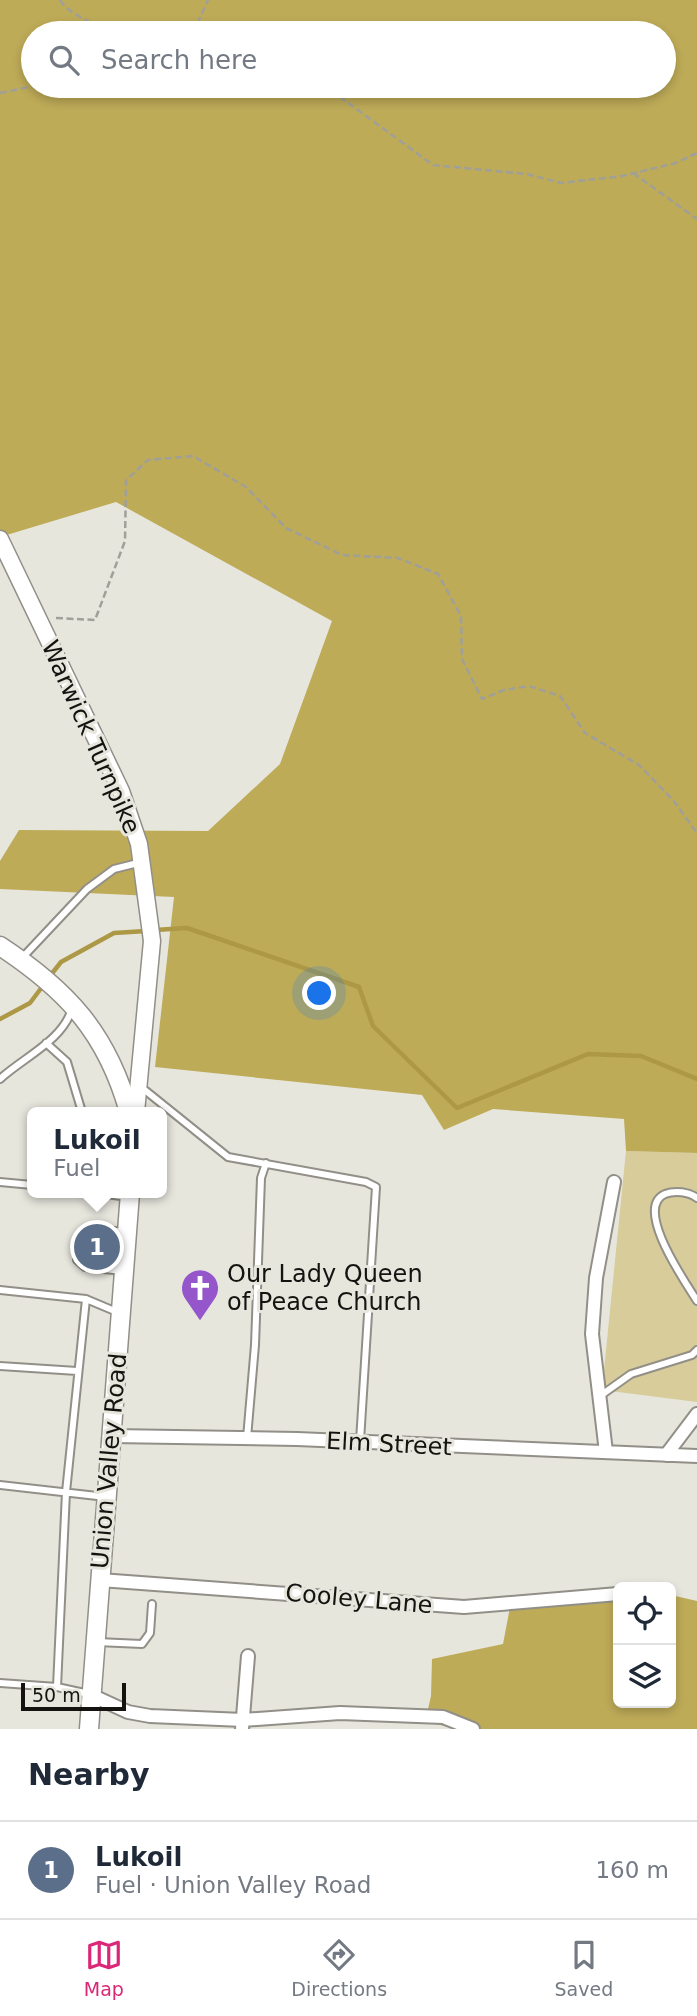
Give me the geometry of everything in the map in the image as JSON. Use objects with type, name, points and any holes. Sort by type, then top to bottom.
[{"type":"main road","points":[[0,946],[48,979],[74,1004],[111,1061],[127,1107]]},
{"type":"main road","name":"Union Valley Road","points":[[89,1729],[130,1198]]},
{"type":"street","name":"Warwick Turnpike","points":[[0,539],[121,791],[143,862],[152,941],[136,1107]]},
{"type":"street","points":[[606,1452],[592,1352],[592,1313],[614,1182]]},
{"type":"street","points":[[666,1455],[697,1415]]},
{"type":"street","name":"Elm Street","points":[[112,1436],[247,1438],[697,1456]]},
{"type":"street","name":"Cooley Lane","points":[[100,1580],[464,1607],[613,1594]]},
{"type":"street","points":[[242,1725],[248,1656]]},
{"type":"street","points":[[91,1695],[128,1712],[185,1723],[242,1725],[340,1713],[443,1717],[473,1729]]},
{"type":"lane","points":[[21,960],[88,889],[114,869],[143,862]]},
{"type":"lane","points":[[0,1079],[46,1044],[68,1021],[74,1004]]},
{"type":"lane","points":[[46,1044],[67,1062],[80,1107]]},
{"type":"lane","points":[[138,1085],[166,1107]]},
{"type":"lane","points":[[167,1108],[228,1157],[366,1182],[376,1187],[360,1443]]},
{"type":"lane","points":[[247,1438],[255,1345],[261,1178],[267,1163]]},
{"type":"lane","points":[[0,1182],[27,1185]]},
{"type":"lane","points":[[697,1198],[685,1192],[669,1193],[662,1195],[655,1205],[655,1220],[666,1250],[697,1301]]},
{"type":"lane","points":[[125,1271],[85,1266],[77,1260],[80,1235],[91,1228],[128,1232]]},
{"type":"lane","points":[[0,1290],[86,1299],[121,1314]]},
{"type":"lane","points":[[57,1687],[66,1492],[86,1299]]},
{"type":"lane","points":[[600,1396],[631,1374],[692,1355],[697,1350]]},
{"type":"lane","points":[[0,1366],[77,1371]]},
{"type":"lane","points":[[0,1485],[107,1497]]},
{"type":"lane","points":[[95,1642],[142,1644],[150,1633],[152,1604]]},
{"type":"lane","points":[[0,1683],[57,1687],[91,1695]]},
{"type":"path","points":[[60,0],[69,11],[90,21]]},
{"type":"path","points":[[198,21],[208,0]]},
{"type":"path","points":[[0,93],[21,89]]},
{"type":"path","points":[[341,98],[433,165],[527,174],[561,183],[633,173],[676,163],[697,153]]},
{"type":"path","points":[[633,173],[697,219]]},
{"type":"path","points":[[35,613],[68,621],[95,620],[125,541],[125,480],[148,460],[193,456],[246,487],[286,528],[342,555],[398,558],[438,574],[461,616],[462,659],[482,699],[504,690],[529,687],[560,696],[585,733],[639,765],[673,800],[697,833]]},
{"type":"shaded area","points":[[0,0],[697,0],[697,1153],[626,1151],[624,1119],[493,1109],[444,1130],[422,1095],[155,1067],[174,897],[0,889],[0,861],[19,830],[208,831],[280,764],[332,621],[116,502],[0,537]]},
{"type":"shaded area","points":[[626,1151],[697,1153],[697,1402],[602,1390]]},
{"type":"shaded area","points":[[613,1596],[613,1708],[676,1708],[676,1596],[697,1601],[697,1729],[461,1729],[425,1722],[431,1696],[432,1659],[503,1644],[511,1602]]},
{"type":"waterway","points":[[155,930],[187,928],[359,987],[373,1026],[457,1108],[588,1054],[641,1056],[697,1079]]},
{"type":"waterway","points":[[50,976],[61,962],[114,933],[146,931]]},
{"type":"waterway","points":[[0,1019],[30,1003],[45,983]]},
{"type":"place","name":"Lukoil","points":[[97,1247]]},
{"type":"place","name":"Our Lady Queen of Peace Church","points":[[200,1322]]}]
